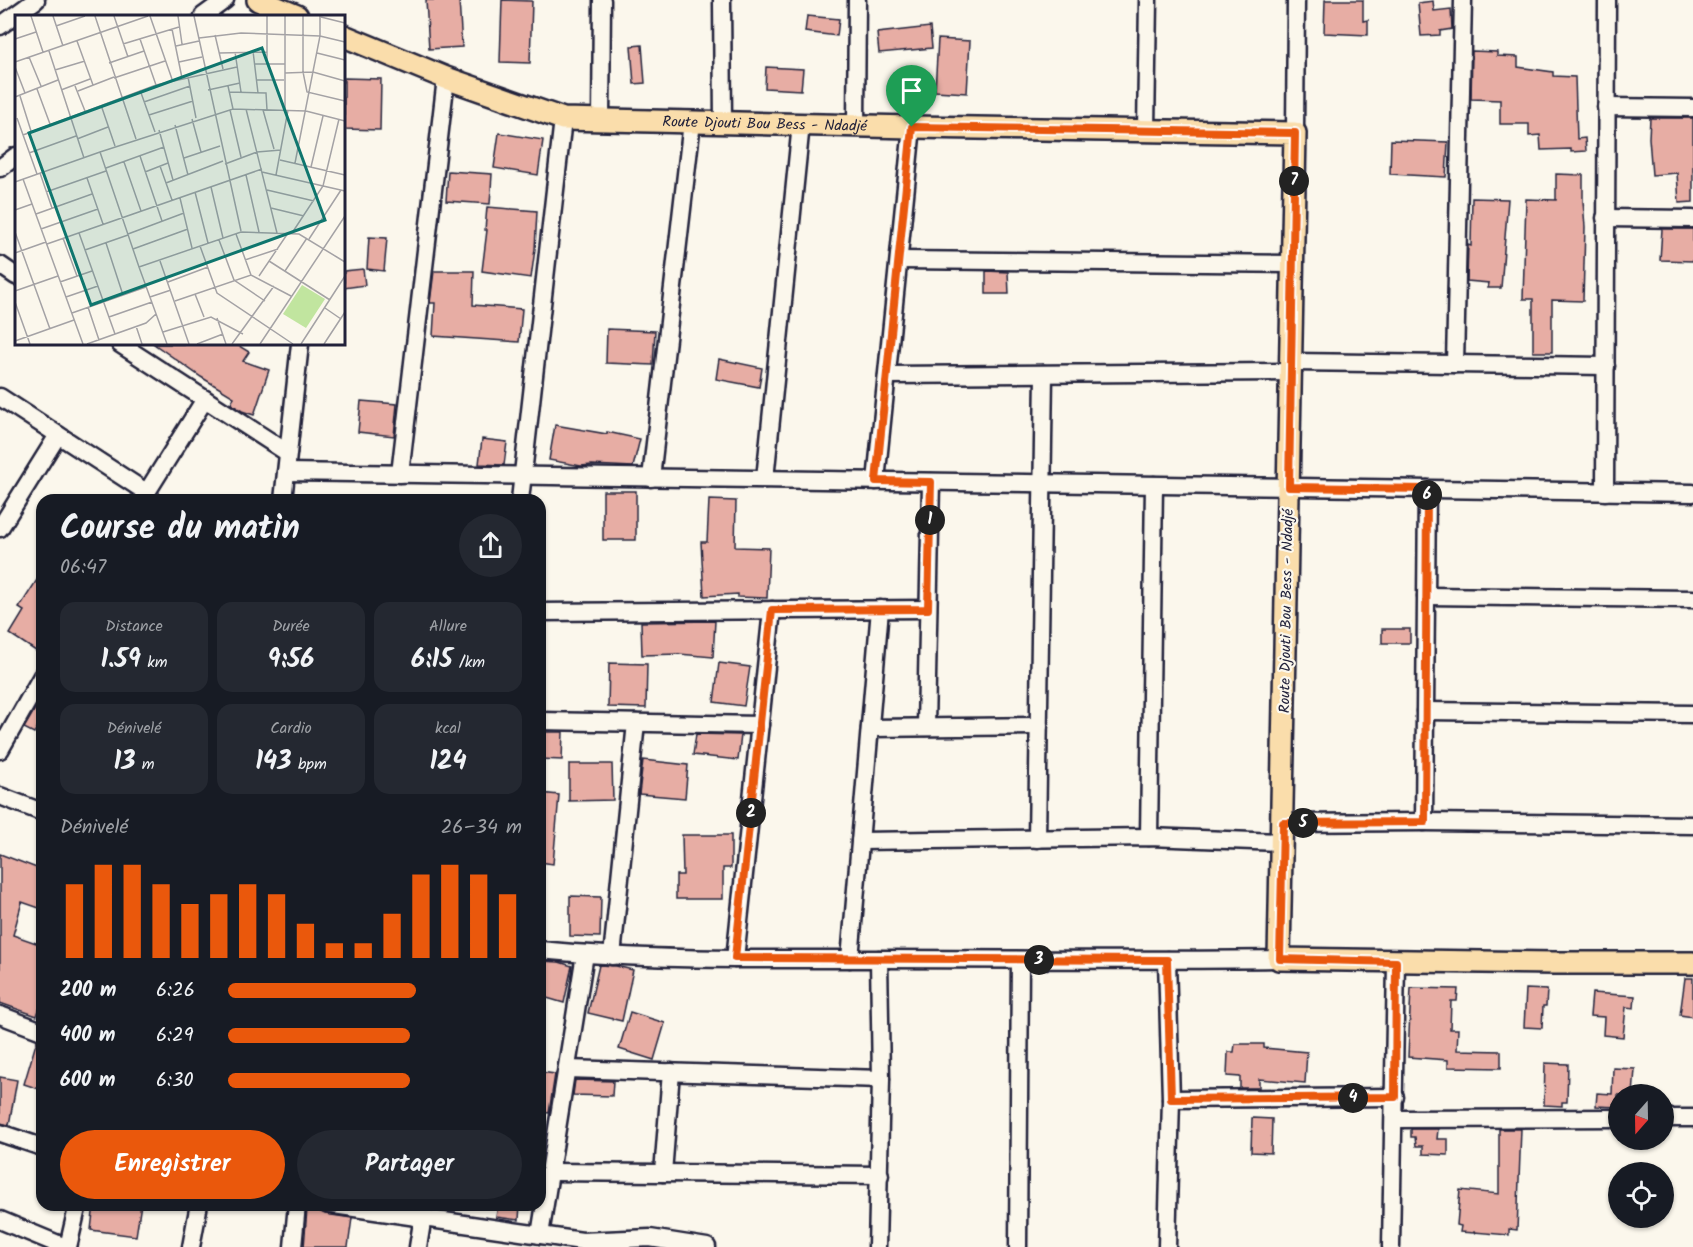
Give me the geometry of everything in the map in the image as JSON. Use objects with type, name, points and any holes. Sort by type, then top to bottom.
[{"type":"main road","points":[[265,1],[295,15]]},
{"type":"main road","name":"Route Djouti Bou Bess - Ndadjé","points":[[345,36],[446,78],[563,119],[1295,133],[1280,959]]},
{"type":"main road","points":[[1280,959],[1396,962],[1693,963]]},
{"type":"street","points":[[15,15],[36,0]]},
{"type":"street","points":[[204,15],[225,0]]},
{"type":"street","points":[[601,120],[602,0]]},
{"type":"street","points":[[722,0],[723,122]]},
{"type":"street","points":[[856,125],[857,0]]},
{"type":"street","points":[[1146,130],[1148,0]]},
{"type":"street","points":[[1295,133],[1296,0]]},
{"type":"street","points":[[1455,364],[1463,0]]},
{"type":"street","points":[[1605,492],[1607,0]]},
{"type":"street","points":[[0,26],[15,15]]},
{"type":"street","points":[[400,474],[446,78]]},
{"type":"street","points":[[1606,107],[1693,108]]},
{"type":"street","points":[[520,494],[563,119]]},
{"type":"street","points":[[651,478],[692,122]]},
{"type":"street","points":[[765,479],[801,124]]},
{"type":"street","points":[[876,481],[912,127]]},
{"type":"street","points":[[0,168],[15,157]]},
{"type":"street","points":[[1605,218],[1693,219]]},
{"type":"street","points":[[898,260],[1292,264]]},
{"type":"street","points":[[0,266],[15,275]]},
{"type":"street","points":[[122,345],[288,453]]},
{"type":"street","points":[[284,494],[300,345]]},
{"type":"street","points":[[887,375],[1044,374],[1455,364],[1606,366]]},
{"type":"street","points":[[1037,839],[1044,374]]},
{"type":"street","points":[[0,397],[141,494]]},
{"type":"street","points":[[145,494],[205,399]]},
{"type":"street","points":[[0,528],[58,435]]},
{"type":"street","points":[[286,472],[1693,493]]},
{"type":"street","points":[[926,727],[931,482]]},
{"type":"street","points":[[1149,837],[1154,485]]},
{"type":"street","points":[[1425,822],[1427,489]]},
{"type":"street","points":[[1426,596],[1693,599]]},
{"type":"street","points":[[850,959],[880,609]]},
{"type":"street","points":[[546,612],[928,609]]},
{"type":"street","points":[[735,958],[772,610]]},
{"type":"street","points":[[0,750],[36,687]]},
{"type":"street","points":[[1425,711],[1693,714]]},
{"type":"street","points":[[546,721],[760,725]]},
{"type":"street","points":[[612,956],[636,723]]},
{"type":"street","points":[[870,728],[1039,726]]},
{"type":"street","points":[[0,796],[36,810]]},
{"type":"street","points":[[860,841],[1282,833],[1425,822],[1693,825]]},
{"type":"street","points":[[546,951],[612,956],[735,958],[1280,959]]},
{"type":"street","points":[[546,1197],[585,954]]},
{"type":"street","points":[[877,1247],[881,1079],[879,959]]},
{"type":"street","points":[[1018,1247],[1020,960]]},
{"type":"street","points":[[1167,960],[1171,1099],[1167,1247]]},
{"type":"street","points":[[1391,1247],[1396,962]]},
{"type":"street","points":[[0,1015],[36,1029]]},
{"type":"street","points":[[567,1069],[881,1079]]},
{"type":"street","points":[[663,1173],[671,1072]]},
{"type":"street","points":[[1171,1099],[1395,1097]]},
{"type":"street","points":[[1394,1119],[1608,1118]]},
{"type":"street","points":[[1674,1118],[1693,1118]]},
{"type":"street","points":[[2,1139],[36,1146]]},
{"type":"street","points":[[550,1172],[880,1175]]},
{"type":"street","points":[[0,1220],[67,1247],[76,1211]]},
{"type":"street","points":[[192,1247],[198,1211]]},
{"type":"street","points":[[293,1247],[296,1211]]},
{"type":"street","points":[[540,1235],[544,1211]]},
{"type":"street","points":[[418,1247],[424,1212],[581,1244],[650,1242],[707,1247]]},
{"type":"building","points":[[426,0],[459,0],[462,47],[429,49]]},
{"type":"building","points":[[502,0],[532,1],[530,63],[500,62]]},
{"type":"building","points":[[1325,0],[1363,0],[1363,21],[1368,20],[1368,35],[1324,33]]},
{"type":"building","points":[[1433,1],[1434,11],[1451,9],[1452,29],[1440,31],[1440,35],[1421,36],[1418,3]]},
{"type":"building","points":[[807,16],[839,19],[837,36],[805,32]]},
{"type":"building","points":[[930,27],[932,48],[879,53],[877,33]]},
{"type":"building","points":[[938,39],[970,41],[967,93],[935,91]]},
{"type":"building","points":[[642,45],[645,83],[634,84],[631,46]]},
{"type":"building","points":[[1472,51],[1497,52],[1497,56],[1518,57],[1518,67],[1553,72],[1553,76],[1575,77],[1577,139],[1585,138],[1586,151],[1541,150],[1540,135],[1529,136],[1529,124],[1500,124],[1500,100],[1471,99]]},
{"type":"building","points":[[766,67],[803,69],[801,90],[765,88]]},
{"type":"building","points":[[345,78],[381,79],[380,130],[345,129]]},
{"type":"building","points":[[1650,118],[1693,118],[1693,202],[1679,203],[1677,173],[1652,175]]},
{"type":"building","points":[[499,133],[543,140],[538,175],[494,168]]},
{"type":"building","points":[[1391,140],[1448,142],[1446,177],[1390,174]]},
{"type":"building","points":[[448,171],[492,174],[490,204],[446,201]]},
{"type":"building","points":[[1556,174],[1583,175],[1585,227],[1583,301],[1552,300],[1552,352],[1533,352],[1533,299],[1523,299],[1526,199],[1556,200]]},
{"type":"building","points":[[1472,198],[1508,199],[1501,288],[1488,288],[1489,283],[1467,281],[1468,245],[1471,246]]},
{"type":"building","points":[[487,207],[537,211],[531,278],[482,271]]},
{"type":"building","points":[[1662,229],[1693,229],[1693,261],[1660,260]]},
{"type":"building","points":[[369,237],[387,238],[384,271],[367,269]]},
{"type":"building","points":[[363,269],[365,285],[345,288],[345,271]]},
{"type":"building","points":[[434,271],[474,271],[473,305],[522,309],[519,342],[433,336],[435,303],[430,303]]},
{"type":"building","points":[[986,271],[1008,272],[1009,294],[986,294]]},
{"type":"building","points":[[607,329],[655,331],[653,365],[606,363]]},
{"type":"building","points":[[155,345],[238,345],[249,352],[243,361],[269,370],[254,415],[231,404],[234,397]]},
{"type":"building","points":[[719,359],[762,368],[759,387],[716,379]]},
{"type":"building","points":[[361,401],[397,404],[394,436],[358,432]]},
{"type":"building","points":[[555,425],[640,439],[633,467],[581,466],[549,460]]},
{"type":"building","points":[[482,439],[507,442],[504,465],[479,464]]},
{"type":"building","points":[[603,491],[636,491],[636,540],[603,540]]},
{"type":"building","points":[[709,500],[736,501],[735,547],[769,548],[767,598],[738,597],[738,594],[704,596],[701,542],[707,542]]},
{"type":"building","points":[[36,581],[36,651],[10,634],[24,611],[19,608]]},
{"type":"building","points":[[715,621],[713,657],[679,654],[642,655],[641,622]]},
{"type":"building","points":[[1382,629],[1410,629],[1410,643],[1382,643]]},
{"type":"building","points":[[609,663],[647,664],[646,708],[608,707]]},
{"type":"building","points":[[719,663],[750,667],[744,706],[714,702]]},
{"type":"building","points":[[36,707],[34,733],[24,728]]},
{"type":"building","points":[[546,732],[563,732],[562,760],[546,759]]},
{"type":"building","points":[[696,734],[741,735],[738,760],[693,755]]},
{"type":"building","points":[[643,760],[688,765],[685,798],[639,794]]},
{"type":"building","points":[[569,764],[612,764],[613,800],[569,801]]},
{"type":"building","points":[[546,794],[559,795],[553,864],[546,863]]},
{"type":"building","points":[[682,835],[731,835],[731,868],[723,868],[723,899],[676,899],[676,875],[683,875]]},
{"type":"building","points":[[0,854],[36,868],[36,907],[22,902],[13,935],[36,943],[36,1016],[0,1003]]},
{"type":"building","points":[[570,896],[601,897],[600,937],[570,936]]},
{"type":"building","points":[[546,961],[572,966],[564,1003],[546,998]]},
{"type":"building","points":[[599,965],[633,970],[622,1021],[588,1013]]},
{"type":"building","points":[[1685,978],[1693,978],[1693,1017],[1680,1015]]},
{"type":"building","points":[[1411,988],[1458,989],[1457,1001],[1451,1001],[1450,1029],[1458,1029],[1457,1050],[1501,1051],[1501,1068],[1448,1067],[1448,1060],[1408,1057]]},
{"type":"building","points":[[1526,989],[1547,990],[1546,1006],[1543,1006],[1542,1028],[1524,1027]]},
{"type":"building","points":[[1592,993],[1635,996],[1634,1008],[1626,1007],[1623,1037],[1603,1035],[1604,1017],[1590,1016]]},
{"type":"building","points":[[630,1012],[665,1023],[654,1060],[619,1049]]},
{"type":"building","points":[[36,1043],[36,1088],[24,1084]]},
{"type":"building","points":[[1235,1044],[1264,1044],[1264,1048],[1307,1052],[1305,1083],[1259,1079],[1259,1088],[1240,1088],[1240,1077],[1227,1076],[1228,1052],[1234,1052]]},
{"type":"building","points":[[1545,1063],[1568,1064],[1567,1102],[1562,1102],[1562,1106],[1544,1105]]},
{"type":"building","points":[[1613,1068],[1635,1069],[1634,1084],[1612,1084]]},
{"type":"building","points":[[546,1073],[555,1074],[549,1113],[546,1113]]},
{"type":"building","points":[[0,1077],[17,1080],[9,1125],[0,1123]]},
{"type":"building","points":[[575,1080],[613,1081],[612,1096],[573,1095]]},
{"type":"building","points":[[1597,1093],[1608,1094],[1608,1107],[1596,1106]]},
{"type":"building","points":[[1252,1118],[1272,1119],[1271,1153],[1251,1152]]},
{"type":"building","points":[[1411,1129],[1438,1129],[1437,1139],[1448,1139],[1448,1155],[1423,1154],[1423,1146],[1416,1146],[1415,1137],[1411,1137]]},
{"type":"building","points":[[1499,1129],[1521,1129],[1517,1230],[1509,1229],[1509,1235],[1460,1232],[1461,1226],[1457,1225],[1460,1190],[1499,1194]]},
{"type":"building","points":[[93,1211],[140,1211],[136,1236],[91,1230]]},
{"type":"building","points":[[307,1211],[319,1211],[352,1218],[348,1247],[304,1247]]},
{"type":"building","points":[[497,1211],[520,1211],[519,1220],[496,1217]]},
{"type":"route","points":[[912,127],[1295,133],[1289,487],[1427,489],[1425,822],[1283,823],[1280,959],[1396,962],[1395,1097],[1171,1099],[1167,960],[735,958],[772,610],[928,609],[931,482],[876,481],[912,127]]}]
